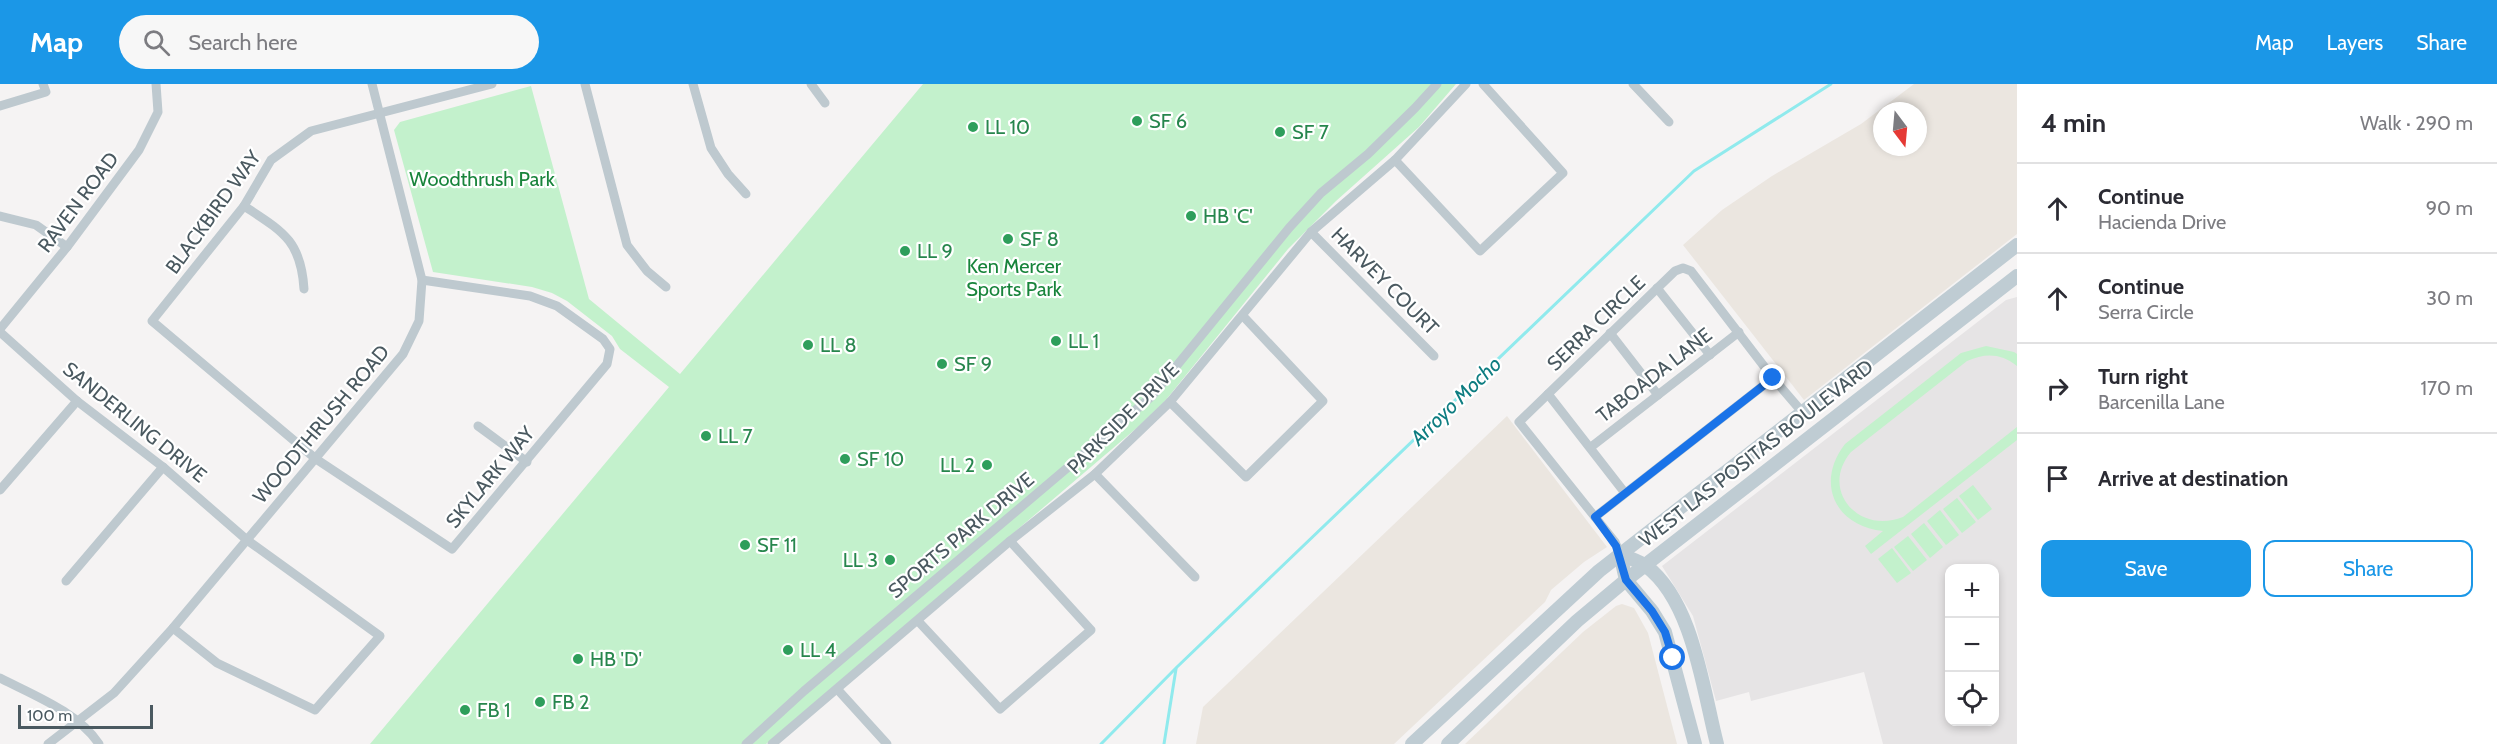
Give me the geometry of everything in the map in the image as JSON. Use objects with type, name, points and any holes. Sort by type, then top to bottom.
[{"type":"main road","name":"WEST LAS POSITAS BOULEVARD","points":[[1412,744],[1563,603],[1620,554],[2016,249]]},
{"type":"main road","name":"WEST LAS POSITAS BOULEVARD","points":[[1448,744],[1577,621],[1626,580],[2017,276]]},
{"type":"main road","points":[[1620,554],[1645,565],[1672,597],[1685,625],[1717,744]]},
{"type":"main road","points":[[1620,554],[1626,580],[1652,611],[1665,632],[1695,744]]},
{"type":"street","points":[[0,106],[46,92],[43,84]]},
{"type":"street","name":"RAVEN ROAD","points":[[0,330],[67,248],[139,150],[158,112],[156,84]]},
{"type":"street","name":"WOODTHRUSH ROAD","points":[[48,744],[114,693],[173,628],[404,354],[419,321],[422,280],[372,84]]},
{"type":"street","name":"BLACKBIRD WAY","points":[[152,321],[244,206],[271,160],[311,130],[492,84]]},
{"type":"street","points":[[585,84],[627,245],[647,272],[666,287]]},
{"type":"street","points":[[693,84],[711,148],[728,174],[746,194]]},
{"type":"street","points":[[811,84],[825,103]]},
{"type":"street","name":"SPORTS PARK DRIVE","points":[[746,744],[804,691],[1152,396],[1289,228],[1321,193],[1368,154],[1437,84]]},
{"type":"street","name":"PARKSIDE DRIVE","points":[[772,744],[1010,541],[1095,474],[1170,402],[1311,232],[1395,160],[1466,84]]},
{"type":"street","points":[[1395,160],[1480,251],[1563,173],[1483,84]]},
{"type":"street","points":[[1633,84],[1669,122]]},
{"type":"street","points":[[244,206],[280,230],[298,253],[303,267],[304,290]]},
{"type":"street","points":[[0,216],[36,225],[67,248]]},
{"type":"street","name":"HARVEY COURT","points":[[1311,232],[1434,356]]},
{"type":"street","name":"SERRA CIRCLE","points":[[1620,554],[1615,542],[1519,422],[1675,271],[1683,268],[1691,271],[1773,378],[1803,413]]},
{"type":"street","name":"SKYLARK WAY","points":[[152,321],[316,459],[452,549],[608,364],[610,349],[603,339],[557,306],[530,296],[422,280]]},
{"type":"street","points":[[1658,288],[1710,355]]},
{"type":"street","points":[[1170,402],[1246,477],[1323,402],[1243,316]]},
{"type":"street","name":"SANDERLING DRIVE","points":[[0,330],[77,401],[163,466],[247,540],[380,636],[315,710],[217,663],[173,628]]},
{"type":"street","name":"TABOADA LANE","points":[[1591,447],[1739,332]]},
{"type":"street","points":[[1610,333],[1658,395]]},
{"type":"street","points":[[1595,517],[1773,378]]},
{"type":"street","points":[[1548,394],[1625,493]]},
{"type":"street","points":[[0,490],[77,401]]},
{"type":"street","points":[[478,426],[527,462]]},
{"type":"street","points":[[66,581],[163,466]]},
{"type":"street","points":[[1095,474],[1195,577]]},
{"type":"street","points":[[918,621],[1000,708],[1090,630],[1010,541]]},
{"type":"street","points":[[0,678],[56,708],[77,722],[99,744]]},
{"type":"street","points":[[838,690],[887,744]]},
{"type":"shaded area","points":[[1914,84],[2017,84],[2017,234],[1804,400],[1683,245],[1722,210],[1772,176],[1873,115],[1873,156],[1927,156],[1927,102],[1890,102]]},
{"type":"shaded area","points":[[2017,297],[2017,744],[1883,744],[1864,672],[1751,701],[1749,692],[1716,701],[1693,616],[1662,566],[2006,300]]},
{"type":"shaded area","points":[[1507,416],[1607,547],[1584,562],[1551,590],[1545,602],[1394,744],[1196,744],[1203,707]]},
{"type":"shaded area","points":[[1622,604],[1634,608],[1648,633],[1677,744],[1465,744],[1583,632],[1616,606]]},
{"type":"green space","name":"Ken Mercer Sports Park","points":[[923,84],[1456,84],[1419,127],[1336,201],[1288,249],[1165,401],[1139,426],[766,744],[370,744],[669,387],[620,349],[612,336],[567,301],[552,293],[532,287],[433,272],[394,130],[400,122],[531,86],[589,299],[680,374]]},
{"type":"green space","points":[[1986,346],[2014,352],[2017,354],[2017,366],[2005,359],[1993,356],[1967,361],[1851,452],[1842,466],[1839,481],[1842,494],[1848,506],[1872,520],[1887,521],[1903,517],[2017,427],[2017,440],[1871,554],[1865,546],[1883,531],[1853,521],[1842,512],[1831,487],[1836,459],[1845,444],[1961,353]]},
{"type":"green space","points":[[1973,485],[1992,509],[1978,520],[1959,496]]},
{"type":"green space","points":[[1957,498],[1976,522],[1962,533],[1943,509]]},
{"type":"green space","points":[[1940,510],[1959,535],[1946,545],[1927,521]]},
{"type":"green space","points":[[1924,523],[1943,547],[1930,558],[1911,534]]},
{"type":"green space","points":[[1908,536],[1927,560],[1913,571],[1894,547]]},
{"type":"green space","points":[[1892,548],[1911,573],[1897,583],[1878,559]]},
{"type":"waterway","name":"Arroyo Mocho","points":[[1101,744],[1177,667],[1694,171],[1831,84]]},
{"type":"waterway","points":[[1164,744],[1176,669]]},
{"type":"place","name":"SF 6","points":[[1137,121]]},
{"type":"place","name":"LL 10","points":[[973,127]]},
{"type":"place","name":"SF 7","points":[[1280,132]]},
{"type":"place","name":"HB 'C'","points":[[1191,216]]},
{"type":"place","name":"SF 8","points":[[1008,239]]},
{"type":"place","name":"LL 9","points":[[905,251]]},
{"type":"place","name":"LL 1","points":[[1056,341]]},
{"type":"place","name":"LL 8","points":[[808,345]]},
{"type":"place","name":"SF 9","points":[[942,364]]},
{"type":"place","name":"LL 7","points":[[706,436]]},
{"type":"place","name":"SF 10","points":[[845,459]]},
{"type":"place","name":"LL 2","points":[[987,465]]},
{"type":"place","name":"SF 11","points":[[745,545]]},
{"type":"place","name":"LL 3","points":[[890,560]]},
{"type":"place","name":"LL 4","points":[[788,650]]},
{"type":"place","name":"HB 'D'","points":[[578,659]]},
{"type":"place","name":"FB 2","points":[[540,702]]},
{"type":"place","name":"FB 1","points":[[465,710]]},
{"type":"route","points":[[1673,658],[1665,632],[1652,611],[1626,580],[1615,542],[1595,517],[1773,378]]},
{"type":"park label","name":"Woodthrush Park","points":[[482,179]]}]
